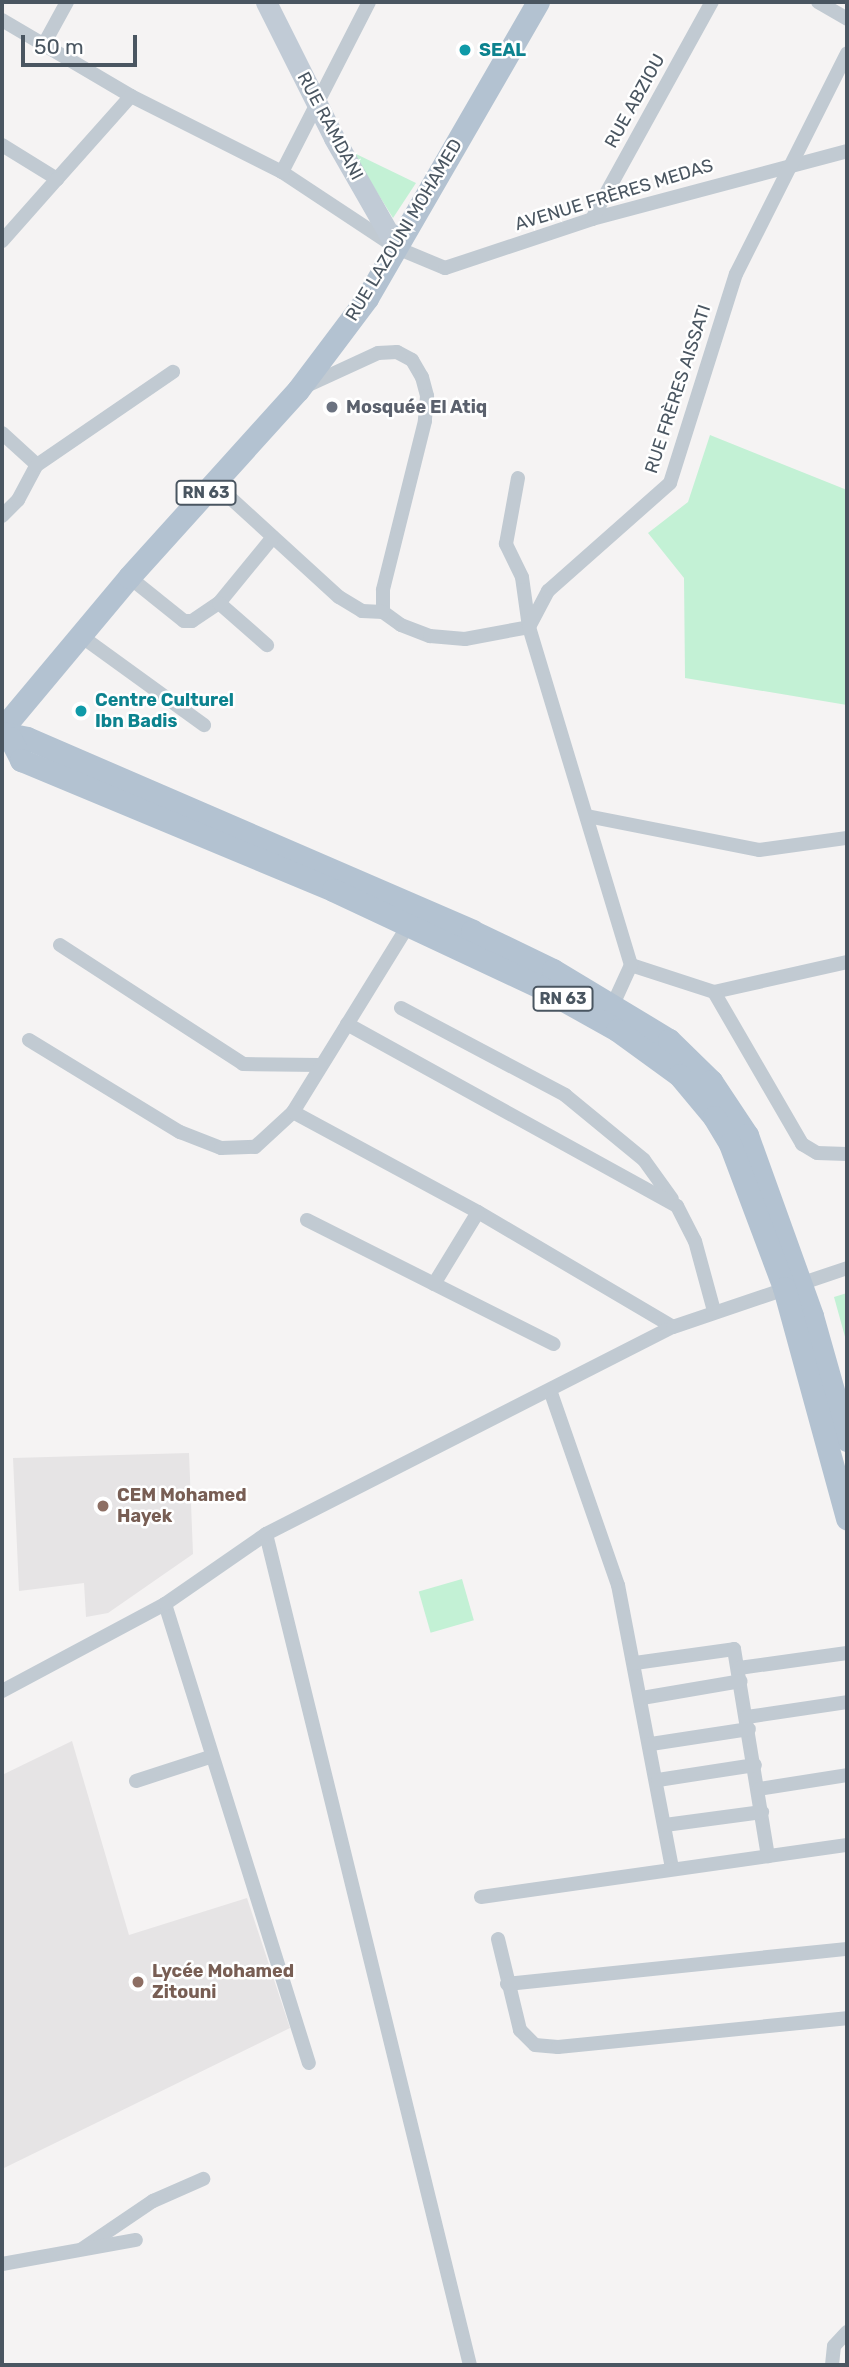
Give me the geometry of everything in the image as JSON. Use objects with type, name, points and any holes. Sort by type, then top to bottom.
[{"type":"main road","name":"RUE LAZOUNI MOHAMED","points":[[5,733],[130,577],[298,390],[367,298],[538,2]]},
{"type":"main road","name":"RUE RAMDANI","points":[[270,5],[318,104],[397,248]]},
{"type":"main road","name":"RN 63","points":[[5,733],[21,760],[334,890],[408,926],[609,1013]]},
{"type":"main road","points":[[5,733],[27,738],[460,926],[692,1059],[730,1107],[767,1184],[847,1519]]},
{"type":"main road","points":[[792,1285],[847,1440]]},
{"type":"street","points":[[44,44],[67,2]]},
{"type":"street","points":[[282,172],[369,2]]},
{"type":"street","name":"RUE ABZIOU","points":[[592,219],[712,2]]},
{"type":"street","points":[[818,2],[847,19]]},
{"type":"street","name":"AVENUE FRÈRES MEDAS","points":[[2,20],[131,96],[282,172],[397,248],[445,268],[592,219],[847,150]]},
{"type":"street","name":"RUE FRÈRES AISSATI","points":[[529,627],[548,591],[670,483],[736,274],[847,53]]},
{"type":"street","points":[[2,241],[131,96]]},
{"type":"street","points":[[2,145],[57,179]]},
{"type":"street","points":[[298,390],[379,354],[397,352],[412,360],[422,377],[427,396],[425,421],[383,590],[383,612]]},
{"type":"street","points":[[2,516],[18,500],[37,465],[173,372]]},
{"type":"street","points":[[2,433],[37,465]]},
{"type":"street","points":[[518,478],[506,544],[522,577],[529,627],[631,965],[609,1013]]},
{"type":"street","points":[[214,484],[339,597],[362,611],[383,612],[430,636],[465,639],[529,627]]},
{"type":"street","points":[[130,577],[184,621],[200,619],[219,603],[273,537]]},
{"type":"street","points":[[219,603],[267,645]]},
{"type":"street","points":[[81,636],[204,725]]},
{"type":"street","points":[[587,816],[759,850],[847,838]]},
{"type":"street","points":[[29,1040],[180,1132],[221,1148],[255,1147],[293,1112],[408,926]]},
{"type":"street","points":[[60,945],[243,1064],[320,1065]]},
{"type":"street","points":[[631,965],[714,992],[847,962]]},
{"type":"street","points":[[714,992],[802,1144],[817,1153],[847,1154]]},
{"type":"street","points":[[401,1008],[565,1095],[644,1160],[677,1206],[695,1241],[713,1311]]},
{"type":"street","points":[[347,1024],[677,1206]]},
{"type":"street","points":[[293,1112],[478,1212],[673,1327]]},
{"type":"street","points":[[434,1284],[478,1212]]},
{"type":"street","points":[[307,1220],[554,1344]]},
{"type":"street","points":[[2,1691],[165,1604],[266,1534],[673,1327],[713,1311],[847,1268]]},
{"type":"street","points":[[550,1390],[618,1585],[658,1780],[672,1869]]},
{"type":"street","points":[[266,1534],[470,2365]]},
{"type":"street","points":[[165,1604],[210,1757],[255,1882],[309,2063]]},
{"type":"street","points":[[635,1663],[729,1648],[736,1653],[768,1856]]},
{"type":"street","points":[[642,1698],[847,1653]]},
{"type":"street","points":[[651,1744],[847,1702]]},
{"type":"street","points":[[136,1780],[210,1757]]},
{"type":"street","points":[[658,1780],[755,1765]]},
{"type":"street","points":[[759,1789],[847,1775]]},
{"type":"street","points":[[665,1825],[762,1812]]},
{"type":"street","points":[[481,1897],[847,1845]]},
{"type":"street","points":[[498,1939],[520,2030],[535,2045],[547,2048],[847,2018]]},
{"type":"street","points":[[507,1984],[847,1949]]},
{"type":"street","points":[[82,2249],[153,2201],[204,2179]]},
{"type":"street","points":[[2,2263],[136,2240]]},
{"type":"street","points":[[832,2365],[834,2346],[847,2332]]},
{"type":"shaded area","name":"CEM Mohamed Hayek","points":[[189,1453],[193,1554],[108,1613],[86,1617],[84,1583],[19,1591],[13,1458]]},
{"type":"shaded area","name":"Lycée Mohamed Zitouni","points":[[72,1741],[129,1935],[247,1898],[290,2028],[2,2169],[2,1775]]},
{"type":"green space","points":[[352,152],[416,183],[393,218]]},
{"type":"green space","points":[[710,435],[847,490],[847,705],[685,678],[684,578],[648,533],[688,502]]},
{"type":"green space","points":[[847,1293],[847,1344],[834,1297]]},
{"type":"green space","points":[[462,1579],[474,1620],[431,1633],[419,1591]]},
{"type":"place","name":"SEAL","points":[[465,50]]},
{"type":"place","name":"Mosquée El Atiq","points":[[332,407]]},
{"type":"place","name":"Centre Culturel Ibn Badis","points":[[81,711]]},
{"type":"place","name":"CEM Mohamed Hayek","points":[[103,1506]]},
{"type":"place","name":"Lycée Mohamed Zitouni","points":[[138,1982]]}]
